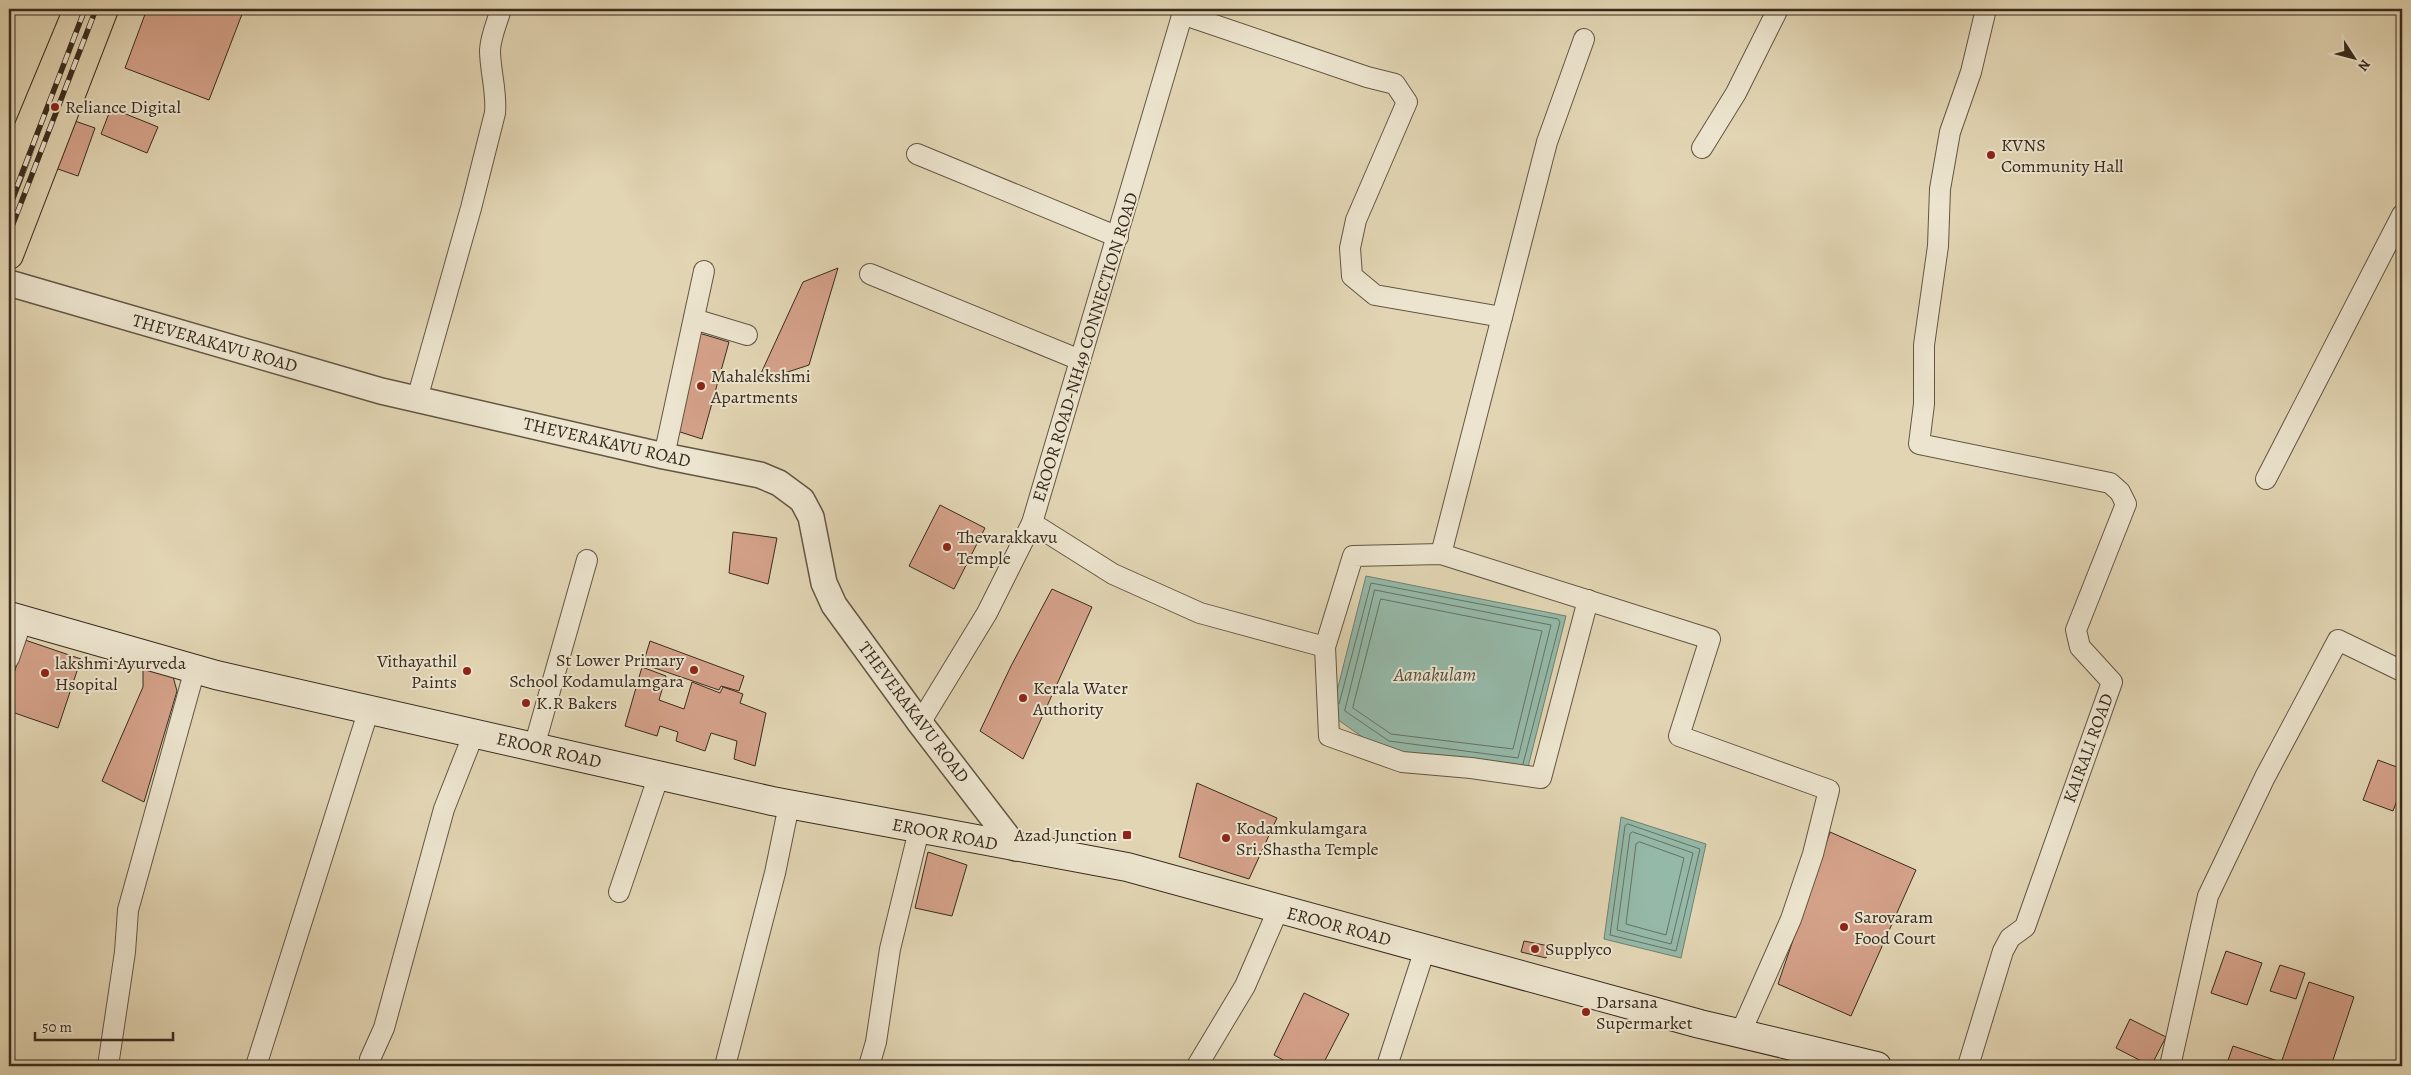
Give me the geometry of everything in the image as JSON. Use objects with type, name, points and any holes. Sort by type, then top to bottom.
[{"type":"highway","points":[[37,182],[10,172],[78,9]]},
{"type":"highway","points":[[9,255],[104,9]]},
{"type":"main road","name":"EROOR ROAD","points":[[16,618],[195,669],[789,805],[1127,867],[1278,910],[1740,1034],[1833,1062],[1877,1066]]},
{"type":"street","points":[[417,399],[471,208],[494,113],[496,99],[491,45],[501,9]]},
{"type":"street","points":[[1702,148],[1736,93],[1778,9]]},
{"type":"street","name":"KAIRALI ROAD","points":[[1968,1066],[2003,952],[2010,938],[2024,927],[2112,682],[2080,648],[2076,630],[2126,504],[2120,492],[2110,483],[1919,444],[1924,404],[1924,345],[1938,246],[1940,189],[1950,132],[1971,72],[1986,9]]},
{"type":"street","points":[[1183,12],[1367,77],[1395,84],[1407,102],[1356,220],[1350,248],[1352,276],[1375,295],[1502,317]]},
{"type":"street","name":"EROOR ROAD-NH49 CONNECTION ROAD","points":[[920,723],[987,613],[1032,523],[1183,12]]},
{"type":"street","points":[[1441,554],[1547,142],[1584,39]]},
{"type":"street","points":[[917,154],[1118,237]]},
{"type":"street","points":[[2266,478],[2402,215]]},
{"type":"street","points":[[664,456],[704,270]]},
{"type":"street","points":[[870,274],[1080,360]]},
{"type":"street","name":"THEVERAKAVU ROAD","points":[[9,283],[380,391],[664,456],[760,475],[779,483],[802,500],[811,517],[824,582],[834,605],[920,723],[1016,848]]},
{"type":"street","points":[[694,319],[747,335]]},
{"type":"street","points":[[1032,523],[1113,574],[1200,613],[1325,648]]},
{"type":"street","points":[[1588,600],[1541,778],[1471,768],[1402,762],[1329,736],[1325,648],[1353,556],[1441,554],[1588,600],[1710,639],[1679,736],[1828,790],[1813,854],[1791,918],[1740,1034]]},
{"type":"street","points":[[534,747],[587,560]]},
{"type":"street","points":[[9,658],[16,618]]},
{"type":"street","points":[[2170,1066],[2208,896],[2264,777],[2338,640],[2402,671]]},
{"type":"street","points":[[108,1066],[126,952],[128,910],[195,669]]},
{"type":"street","points":[[256,1066],[369,709]]},
{"type":"street","points":[[370,1059],[384,1028],[444,809],[474,733]]},
{"type":"street","points":[[618,892],[659,775]]},
{"type":"street","points":[[724,1066],[775,873],[789,805]]},
{"type":"street","points":[[869,1066],[876,1042],[890,949],[919,830]]},
{"type":"street","points":[[1197,1066],[1245,986],[1278,910]]},
{"type":"street","points":[[1387,1066],[1425,949]]},
{"type":"water","name":"Aanakulam","points":[[1366,576],[1566,616],[1527,771],[1384,752],[1331,715]]},
{"type":"water","points":[[1621,817],[1706,844],[1681,958],[1604,939]]},
{"type":"building","points":[[147,9],[244,9],[209,100],[125,68]]},
{"type":"building","points":[[2402,40],[2402,57],[2397,53]]},
{"type":"building","points":[[111,108],[158,127],[147,153],[101,134]]},
{"type":"building","points":[[72,120],[95,128],[78,176],[55,168]]},
{"type":"building","points":[[838,268],[809,365],[757,382],[803,282]]},
{"type":"building","name":"Mahalekshmi Apartments","points":[[699,333],[729,342],[702,439],[674,430]]},
{"type":"building","name":"Thevarakkavu Temple","points":[[940,505],[985,528],[954,589],[909,566]]},
{"type":"building","points":[[733,532],[777,538],[768,584],[729,573]]},
{"type":"building","name":"Kerala Water Authority","points":[[1052,589],[1092,607],[1023,759],[980,731],[1011,666]]},
{"type":"building","name":"lakshmi Ayurveda Hsopital","points":[[25,640],[81,659],[58,728],[9,711],[9,688]]},
{"type":"building","name":"St Lower Primary School Kodamulamgara","points":[[650,641],[744,676],[739,691],[721,686],[719,690],[643,664]]},
{"type":"building","points":[[143,667],[172,673],[177,691],[144,802],[102,781],[143,687]]},
{"type":"building","points":[[642,667],[666,676],[659,700],[684,709],[692,682],[720,693],[723,687],[743,694],[740,703],[766,713],[755,766],[734,759],[737,741],[711,733],[705,751],[676,741],[678,732],[660,726],[657,736],[625,726]]},
{"type":"building","points":[[2378,760],[2402,769],[2402,787],[2393,811],[2363,800]]},
{"type":"building","name":"Kodamkulamgara Sri.Shastha Temple","points":[[1197,783],[1277,818],[1249,879],[1179,857]]},
{"type":"building","name":"Sarovaram Food Court","points":[[1830,832],[1916,870],[1851,1016],[1778,984]]},
{"type":"building","points":[[928,852],[967,865],[952,916],[915,908]]},
{"type":"building","name":"Supplyco","points":[[1524,941],[1549,946],[1546,958],[1521,952]]},
{"type":"building","points":[[2226,951],[2262,963],[2247,1005],[2211,993]]},
{"type":"building","points":[[2280,965],[2305,973],[2296,999],[2270,991]]},
{"type":"building","points":[[2309,982],[2354,997],[2331,1066],[2280,1066]]},
{"type":"building","points":[[1304,993],[1349,1014],[1322,1066],[1294,1066],[1274,1055]]},
{"type":"building","points":[[2130,1019],[2166,1037],[2151,1066],[2116,1048]]},
{"type":"building","points":[[2233,1046],[2278,1061],[2276,1066],[2226,1066]]},
{"type":"railway","points":[[9,207],[85,9]]},
{"type":"railway","points":[[9,234],[96,9]]},
{"type":"place","name":"Reliance Digital","points":[[55,107]]},
{"type":"place","name":"KVNS Community Hall","points":[[1991,155]]},
{"type":"place","name":"Mahalekshmi Apartments","points":[[701,386]]},
{"type":"place","name":"Thevarakkavu Temple","points":[[947,547]]},
{"type":"place","name":"St Lower Primary School Kodamulamgara","points":[[694,670]]},
{"type":"place","name":"Vithayathil Paints","points":[[467,671]]},
{"type":"place","name":"lakshmi Ayurveda Hsopital","points":[[45,673]]},
{"type":"place","name":"Kerala Water Authority","points":[[1023,698]]},
{"type":"place","name":"K.R Bakers","points":[[526,703]]},
{"type":"place","name":"Azad Junction","points":[[1127,835]]},
{"type":"place","name":"Kodamkulamgara Sri.Shastha Temple","points":[[1226,838]]},
{"type":"place","name":"Sarovaram Food Court","points":[[1844,927]]},
{"type":"place","name":"Supplyco","points":[[1535,949]]},
{"type":"place","name":"Darsana Supermarket","points":[[1586,1012]]}]
